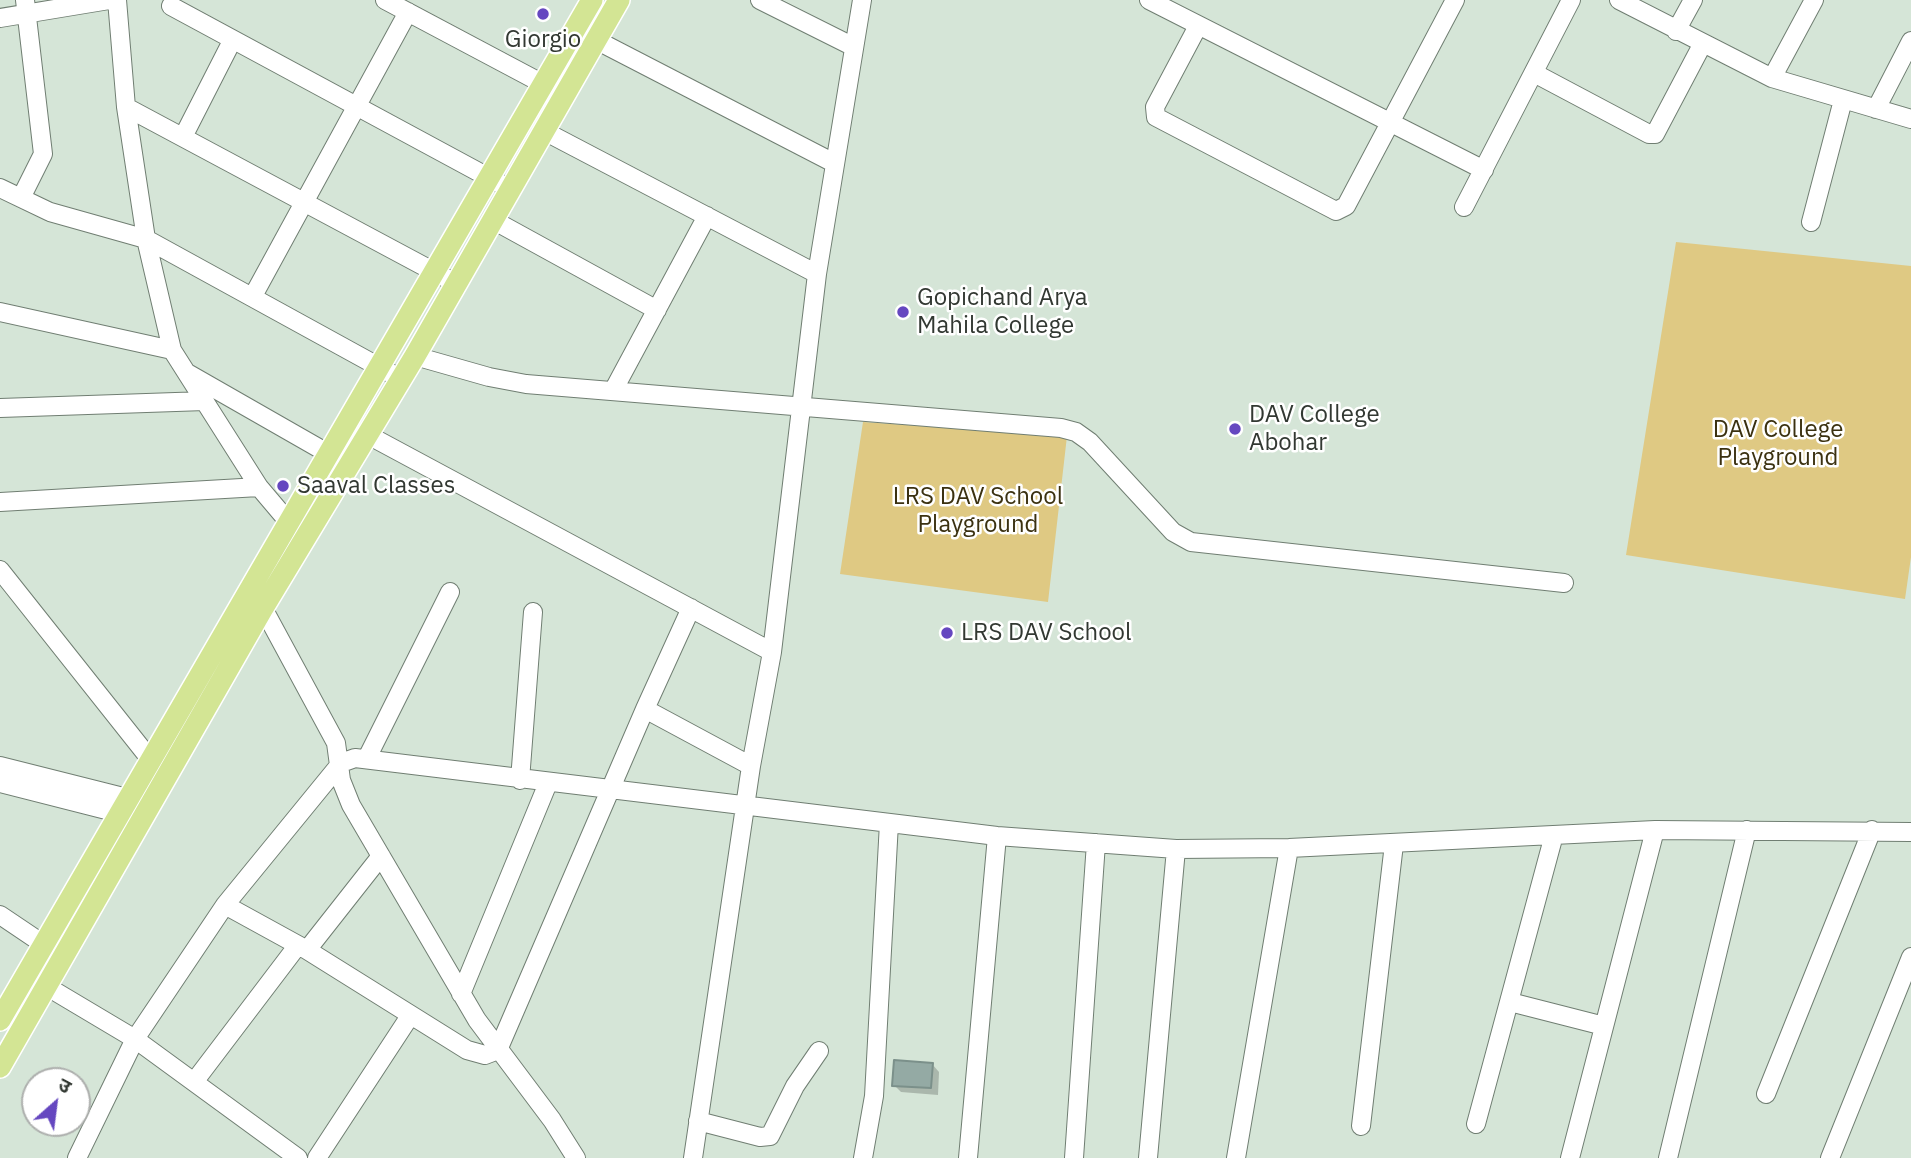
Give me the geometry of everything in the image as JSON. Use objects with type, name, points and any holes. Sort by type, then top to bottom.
[{"type":"main road","points":[[0,1067],[263,608],[329,454],[592,0]]},
{"type":"main road","points":[[0,1020],[150,759],[297,531],[368,435],[596,40],[614,2]]},
{"type":"street","points":[[0,18],[25,7],[108,0]]},
{"type":"street","points":[[117,0],[126,107],[146,239],[172,350],[259,488],[297,531]]},
{"type":"street","points":[[385,0],[564,95]]},
{"type":"street","points":[[760,0],[854,47]]},
{"type":"street","points":[[693,1158],[751,766],[772,652],[817,274],[862,0]]},
{"type":"street","points":[[1149,0],[1483,170]]},
{"type":"street","points":[[1198,26],[1155,107],[1154,114],[1332,209],[1341,211],[1455,0]]},
{"type":"street","points":[[1464,207],[1571,0]]},
{"type":"street","points":[[1619,0],[1702,45],[1772,78],[1911,119]]},
{"type":"street","points":[[1676,31],[1693,0]]},
{"type":"street","points":[[1772,78],[1814,0]]},
{"type":"street","points":[[172,6],[232,41],[510,189]]},
{"type":"street","points":[[21,198],[44,154],[25,7]]},
{"type":"street","points":[[253,296],[408,12]]},
{"type":"street","points":[[596,40],[834,163]]},
{"type":"street","points":[[183,137],[232,41]]},
{"type":"street","points":[[1876,109],[1911,41]]},
{"type":"street","points":[[1534,73],[1649,134],[1654,134],[1702,45]]},
{"type":"street","points":[[1811,222],[1843,100]]},
{"type":"street","points":[[126,107],[457,284]]},
{"type":"street","points":[[544,131],[817,274]]},
{"type":"street","points":[[0,188],[50,212],[146,239],[401,379]]},
{"type":"street","points":[[613,391],[707,216]]},
{"type":"street","points":[[493,220],[657,310]]},
{"type":"street","points":[[0,312],[172,350]]},
{"type":"street","points":[[415,356],[489,377],[613,391],[1061,428],[1076,432],[1090,442],[1173,532],[1191,542],[1564,583]]},
{"type":"street","points":[[186,372],[329,454]]},
{"type":"street","points":[[0,408],[205,401]]},
{"type":"street","points":[[368,435],[772,652]]},
{"type":"street","points":[[0,502],[259,488]]},
{"type":"street","points":[[0,570],[150,759]]},
{"type":"street","points":[[367,758],[450,592]]},
{"type":"street","points":[[263,608],[336,743],[341,763],[341,780],[351,805],[461,995],[576,1158]]},
{"type":"street","points":[[498,1050],[608,791],[691,608]]},
{"type":"street","points":[[520,780],[533,612]]},
{"type":"street","points":[[645,709],[751,766]]},
{"type":"street","points":[[76,1158],[135,1039],[225,905],[341,763],[355,758],[608,791],[997,836],[1176,849],[1394,844],[1655,830],[1911,832]]},
{"type":"street","points":[[0,766],[148,812]]},
{"type":"street","points":[[0,783],[122,805]]},
{"type":"street","points":[[461,995],[548,783]]},
{"type":"street","points":[[863,1158],[874,1096],[889,823]]},
{"type":"street","points":[[1570,1158],[1655,830]]},
{"type":"street","points":[[1668,1158],[1747,830]]},
{"type":"street","points":[[1766,1094],[1872,830]]},
{"type":"street","points":[[1476,1124],[1554,835]]},
{"type":"street","points":[[968,1158],[997,836]]},
{"type":"street","points":[[1074,1158],[1096,843]]},
{"type":"street","points":[[1361,1126],[1394,844]]},
{"type":"street","points":[[1236,1158],[1289,848]]},
{"type":"street","points":[[1148,1158],[1176,849]]},
{"type":"street","points":[[194,1082],[302,948],[381,856]]},
{"type":"street","points":[[225,905],[302,948],[477,1055],[498,1050]]},
{"type":"street","points":[[0,915],[63,957]]},
{"type":"street","points":[[1830,1158],[1911,957]]},
{"type":"street","points":[[47,986],[135,1039],[298,1158]]},
{"type":"street","points":[[1510,1002],[1604,1026]]},
{"type":"street","points":[[317,1158],[410,1016]]},
{"type":"street","points":[[698,1121],[760,1137],[770,1136],[794,1086],[818,1051]]},
{"type":"green space","name":"DAV College Playground","points":[[1676,242],[1911,266],[1911,557],[1905,599],[1626,555]]},
{"type":"green space","name":"LRS DAV School Playground","points":[[863,422],[1067,436],[1048,602],[840,574]]},
{"type":"building","points":[[894,1060],[933,1063],[931,1088],[892,1086]]},
{"type":"place","name":"Giorgio","points":[[543,14]]},
{"type":"place","name":"Gopichand Arya Mahila College","points":[[903,312]]},
{"type":"place","name":"DAV College Abohar","points":[[1235,429]]},
{"type":"place","name":"Saaval Classes","points":[[283,486]]},
{"type":"place","name":"LRS DAV School","points":[[947,633]]}]
